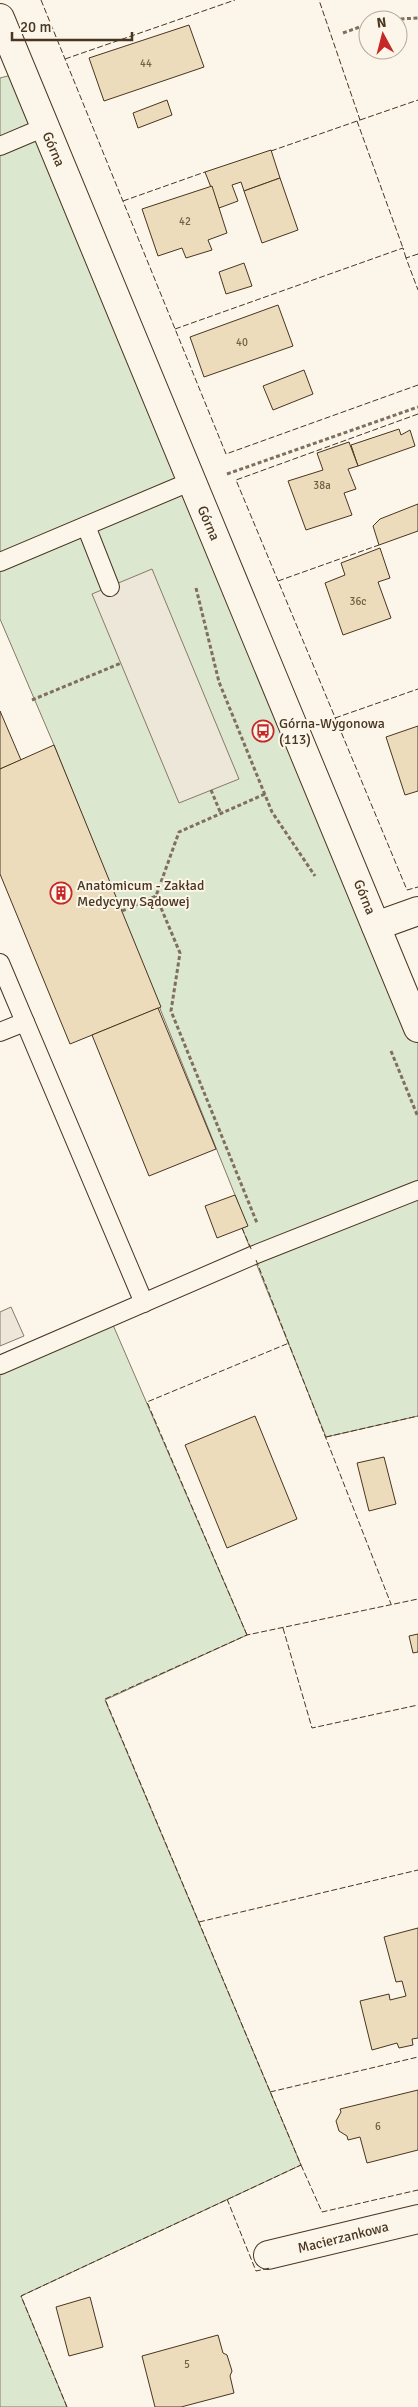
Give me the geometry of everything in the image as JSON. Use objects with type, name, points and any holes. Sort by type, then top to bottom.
[{"type":"street","name":"Górna","points":[[0,18],[418,1028]]},
{"type":"street","points":[[376,926],[418,911]]},
{"type":"street","name":"Macierzankowa","points":[[268,2255],[418,2219]]},
{"type":"lane","points":[[0,146],[45,127]]},
{"type":"lane","points":[[0,562],[192,481]]},
{"type":"lane","points":[[86,526],[110,587]]},
{"type":"lane","points":[[0,963],[144,1302]]},
{"type":"lane","points":[[0,1032],[25,1022]]},
{"type":"lane","points":[[0,1365],[267,1250],[418,1190]]},
{"type":"path","points":[[343,33],[358,28]]},
{"type":"path","points":[[192,481],[224,475],[418,407]]},
{"type":"path","points":[[195,586],[219,682],[272,812],[320,884]]},
{"type":"path","points":[[32,700],[121,663]]},
{"type":"path","points":[[211,790],[221,814]]},
{"type":"path","points":[[265,794],[179,832],[156,896],[180,953],[171,1011],[267,1250]]},
{"type":"path","points":[[122,911],[156,896]]},
{"type":"path","points":[[388,1044],[418,1118]]},
{"type":"green space","points":[[23,72],[418,1028],[418,1416],[326,1437],[242,1228],[247,1226],[235,1195],[54,745],[0,619],[0,78]]},
{"type":"green space","points":[[110,1318],[247,1635],[105,1700],[301,2165],[21,2296],[67,2407],[0,2407],[0,1365]]},
{"type":"shaded area","points":[[152,569],[239,779],[179,803],[92,594]]},
{"type":"shaded area","points":[[11,1307],[24,1336],[0,1346],[0,1312]]},
{"type":"building","points":[[189,25],[204,67],[104,101],[89,58]]},
{"type":"building","points":[[167,100],[172,115],[138,128],[133,113]]},
{"type":"building","points":[[271,150],[280,178],[244,191],[241,182],[232,185],[238,201],[219,208],[205,172]]},
{"type":"building","points":[[280,178],[298,230],[262,243],[244,191]]},
{"type":"building","points":[[212,186],[227,233],[208,240],[212,250],[186,258],[182,248],[158,256],[142,209]]},
{"type":"building","points":[[244,263],[252,286],[226,294],[219,272]]},
{"type":"building","points":[[278,305],[293,346],[204,377],[190,337]]},
{"type":"building","points":[[304,370],[313,394],[273,410],[263,386]]},
{"type":"building","points":[[399,429],[401,435],[410,430],[415,446],[358,466],[351,445]]},
{"type":"building","points":[[349,442],[358,466],[348,469],[356,489],[344,493],[352,515],[306,530],[288,481],[323,470],[317,453]]},
{"type":"building","points":[[418,504],[418,531],[379,545],[373,526],[380,519]]},
{"type":"building","points":[[380,548],[390,578],[378,582],[391,618],[343,635],[325,583],[345,575],[341,563]]},
{"type":"building","points":[[0,711],[21,760],[0,769]]},
{"type":"building","points":[[418,726],[418,791],[405,795],[386,737]]},
{"type":"building","name":"Anatomicum - Zakład Medycyny Sądowej","points":[[54,745],[161,1007],[70,1044],[0,874],[0,769]]},
{"type":"building","points":[[158,1008],[216,1149],[149,1176],[92,1035]]},
{"type":"building","points":[[235,1195],[248,1226],[217,1238],[205,1206]]},
{"type":"building","points":[[255,1416],[297,1519],[227,1548],[185,1445]]},
{"type":"building","points":[[384,1457],[396,1504],[369,1511],[357,1463]]},
{"type":"building","points":[[418,1634],[418,1652],[413,1653],[409,1636]]},
{"type":"building","points":[[418,1928],[418,2038],[412,2039],[413,2045],[399,2048],[397,2043],[372,2050],[360,2001],[389,1994],[390,2000],[406,1996],[402,1981],[396,1982],[384,1937]]},
{"type":"building","points":[[418,2090],[418,2150],[367,2163],[360,2137],[348,2140],[347,2136],[339,2131],[336,2121],[341,2112],[340,2109]]},
{"type":"building","points":[[90,2297],[103,2347],[69,2356],[56,2307]]},
{"type":"building","points":[[218,2335],[223,2353],[227,2355],[232,2371],[230,2376],[234,2393],[181,2407],[155,2407],[142,2356]]},
{"type":"fence","points":[[41,0],[226,454],[418,385]]},
{"type":"fence","points":[[65,59],[235,0]]},
{"type":"fence","points":[[271,151],[360,120],[319,0]]},
{"type":"fence","points":[[360,120],[418,100]]},
{"type":"fence","points":[[357,121],[403,248]]},
{"type":"fence","points":[[123,201],[205,172]]},
{"type":"fence","points":[[175,329],[403,248],[406,258]]},
{"type":"fence","points":[[418,254],[406,258],[418,290]]},
{"type":"fence","points":[[418,414],[236,480],[407,890],[418,887]]},
{"type":"fence","points":[[278,581],[379,545]]},
{"type":"fence","points":[[335,718],[418,689]]},
{"type":"fence","points":[[242,1228],[252,1251]]},
{"type":"fence","points":[[256,1260],[391,1604]]},
{"type":"fence","points":[[247,1635],[147,1402],[289,1343]]},
{"type":"fence","points":[[326,1437],[418,1416]]},
{"type":"fence","points":[[67,2407],[21,2296],[301,2165],[105,1699],[247,1635],[418,1599]]},
{"type":"fence","points":[[283,1628],[312,1728],[418,1705]]},
{"type":"fence","points":[[199,1922],[418,1870]]},
{"type":"fence","points":[[270,2092],[418,2057]]},
{"type":"fence","points":[[301,2165],[322,2212],[418,2190]]},
{"type":"fence","points":[[227,2199],[256,2271],[270,2268]]},
{"type":"place","name":"Górna-Wygonowa (113)","points":[[263,731]]},
{"type":"place","name":"Anatomicum - Zakład Medycyny Sądowej","points":[[61,893]]}]
